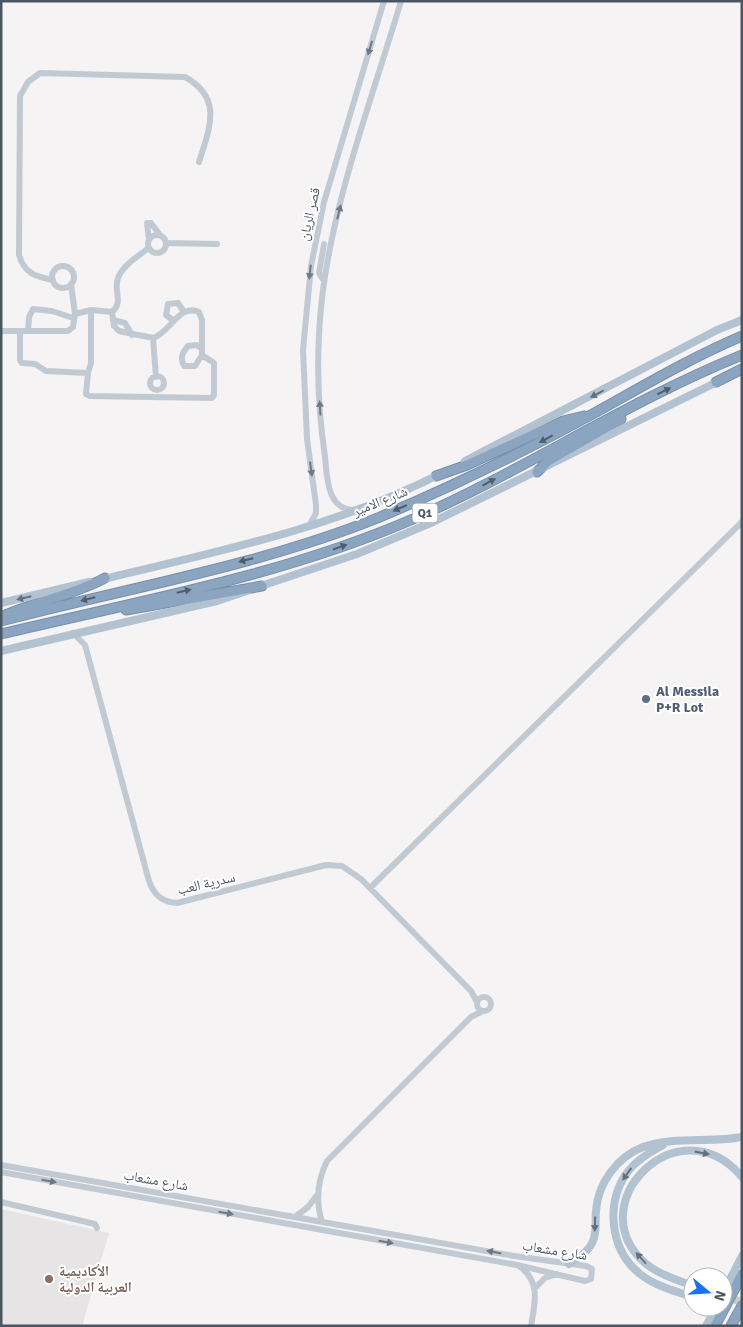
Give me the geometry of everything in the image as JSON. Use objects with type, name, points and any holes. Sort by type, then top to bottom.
[{"type":"highway","name":"شارع الامير","points":[[1,621],[258,557],[335,533],[378,517],[469,478],[590,416],[664,373],[742,336]]},
{"type":"highway","name":"شارع الامير","points":[[1,634],[293,563],[355,542],[412,519],[467,493],[639,403],[742,354]]},
{"type":"highway","points":[[716,382],[742,369]]},
{"type":"highway","points":[[537,472],[548,462],[625,416],[639,403]]},
{"type":"highway","points":[[436,476],[467,465],[570,418],[590,416]]},
{"type":"highway","points":[[1,617],[18,609],[87,588],[105,578]]},
{"type":"highway","points":[[86,614],[118,612],[262,586]]},
{"type":"highway","points":[[715,1326],[742,1275]]},
{"type":"highway","points":[[731,1326],[742,1306]]},
{"type":"main road","name":"شارع الامير","points":[[1,603],[105,578],[161,567],[309,526],[356,510],[436,476],[717,330],[742,320]]},
{"type":"main road","points":[[1,651],[91,628],[217,601],[357,554],[460,510],[716,382],[742,373]]},
{"type":"main road","points":[[569,1264],[586,1252],[594,1240],[598,1197],[608,1176],[633,1152],[650,1145],[742,1137]]},
{"type":"main road","points":[[664,1144],[636,1163],[622,1182],[614,1206],[615,1235],[624,1256],[638,1273],[656,1284],[683,1293]]},
{"type":"main road","points":[[683,1282],[656,1270],[638,1255],[630,1243],[625,1228],[625,1204],[630,1189],[648,1165],[661,1157],[684,1151],[706,1154],[720,1159],[742,1177]]},
{"type":"main road","points":[[733,1274],[742,1256]]},
{"type":"street","name":"قصر الريان","points":[[309,526],[316,513],[316,505],[307,439],[303,350],[311,266],[324,202],[384,1]]},
{"type":"street","name":"قصر الريان","points":[[356,510],[347,510],[330,493],[322,437],[319,377],[324,282],[328,244],[401,1]]},
{"type":"street","points":[[71,284],[66,287],[60,287],[53,280],[36,277],[28,272],[19,255],[20,96],[28,82],[40,73],[185,77],[200,85],[210,100],[209,128],[199,162]]},
{"type":"street","points":[[166,243],[164,249],[159,252],[153,252],[149,248],[147,223],[151,223],[166,243],[217,244]]},
{"type":"street","points":[[149,240],[152,236],[160,236]]},
{"type":"street","points":[[315,244],[328,244]]},
{"type":"street","points":[[91,310],[91,363],[86,394],[90,396],[212,398],[214,395],[215,364],[202,352],[202,320],[199,312],[192,309],[184,312],[165,331],[153,338],[132,335],[116,329],[112,312],[119,300],[118,277],[123,269],[149,248]]},
{"type":"street","points":[[1,331],[68,331],[73,327],[74,316],[71,284],[73,273],[64,266],[56,269],[53,280]]},
{"type":"street","points":[[174,321],[166,315],[168,304],[178,302],[184,312]]},
{"type":"street","points":[[28,331],[29,317],[33,309],[74,316],[91,310],[112,312]]},
{"type":"street","points":[[20,330],[20,360],[22,363],[35,364],[46,371],[88,373]]},
{"type":"street","points":[[153,338],[156,377]]},
{"type":"street","points":[[307,439],[314,442],[322,437]]},
{"type":"street","points":[[370,888],[742,522]]},
{"type":"street","points":[[71,633],[79,637],[85,644],[91,628]]},
{"type":"street","name":"سدرية العب","points":[[85,644],[149,880],[156,895],[169,903],[177,904],[334,864],[349,869],[471,991],[480,1004],[471,1017],[332,1154],[323,1169],[318,1194]]},
{"type":"street","name":"شارع مشعاب","points":[[1,1165],[537,1260],[590,1267],[593,1272],[592,1277],[585,1281],[516,1264],[1,1172]]},
{"type":"street","points":[[130,1196],[132,1188]]},
{"type":"street","points":[[295,1217],[308,1207],[318,1194]]},
{"type":"street","points":[[318,1194],[322,1222]]},
{"type":"street","points":[[207,1210],[208,1201]]},
{"type":"street","points":[[1,1202],[95,1224],[98,1228]]},
{"type":"street","points":[[516,1264],[529,1274],[536,1288],[531,1326]]},
{"type":"street","points":[[536,1288],[545,1278],[558,1273]]},
{"type":"shaded area","name":"الأكاديمية العربية الدولية","points":[[1,1209],[109,1233],[82,1326],[1,1326]]},
{"type":"tunnel","points":[[733,1299],[742,1302]]},
{"type":"place","name":"Al Messila P+R Lot","points":[[646,699]]},
{"type":"place","name":"الأكاديمية العربية الدولية","points":[[49,1279]]}]
